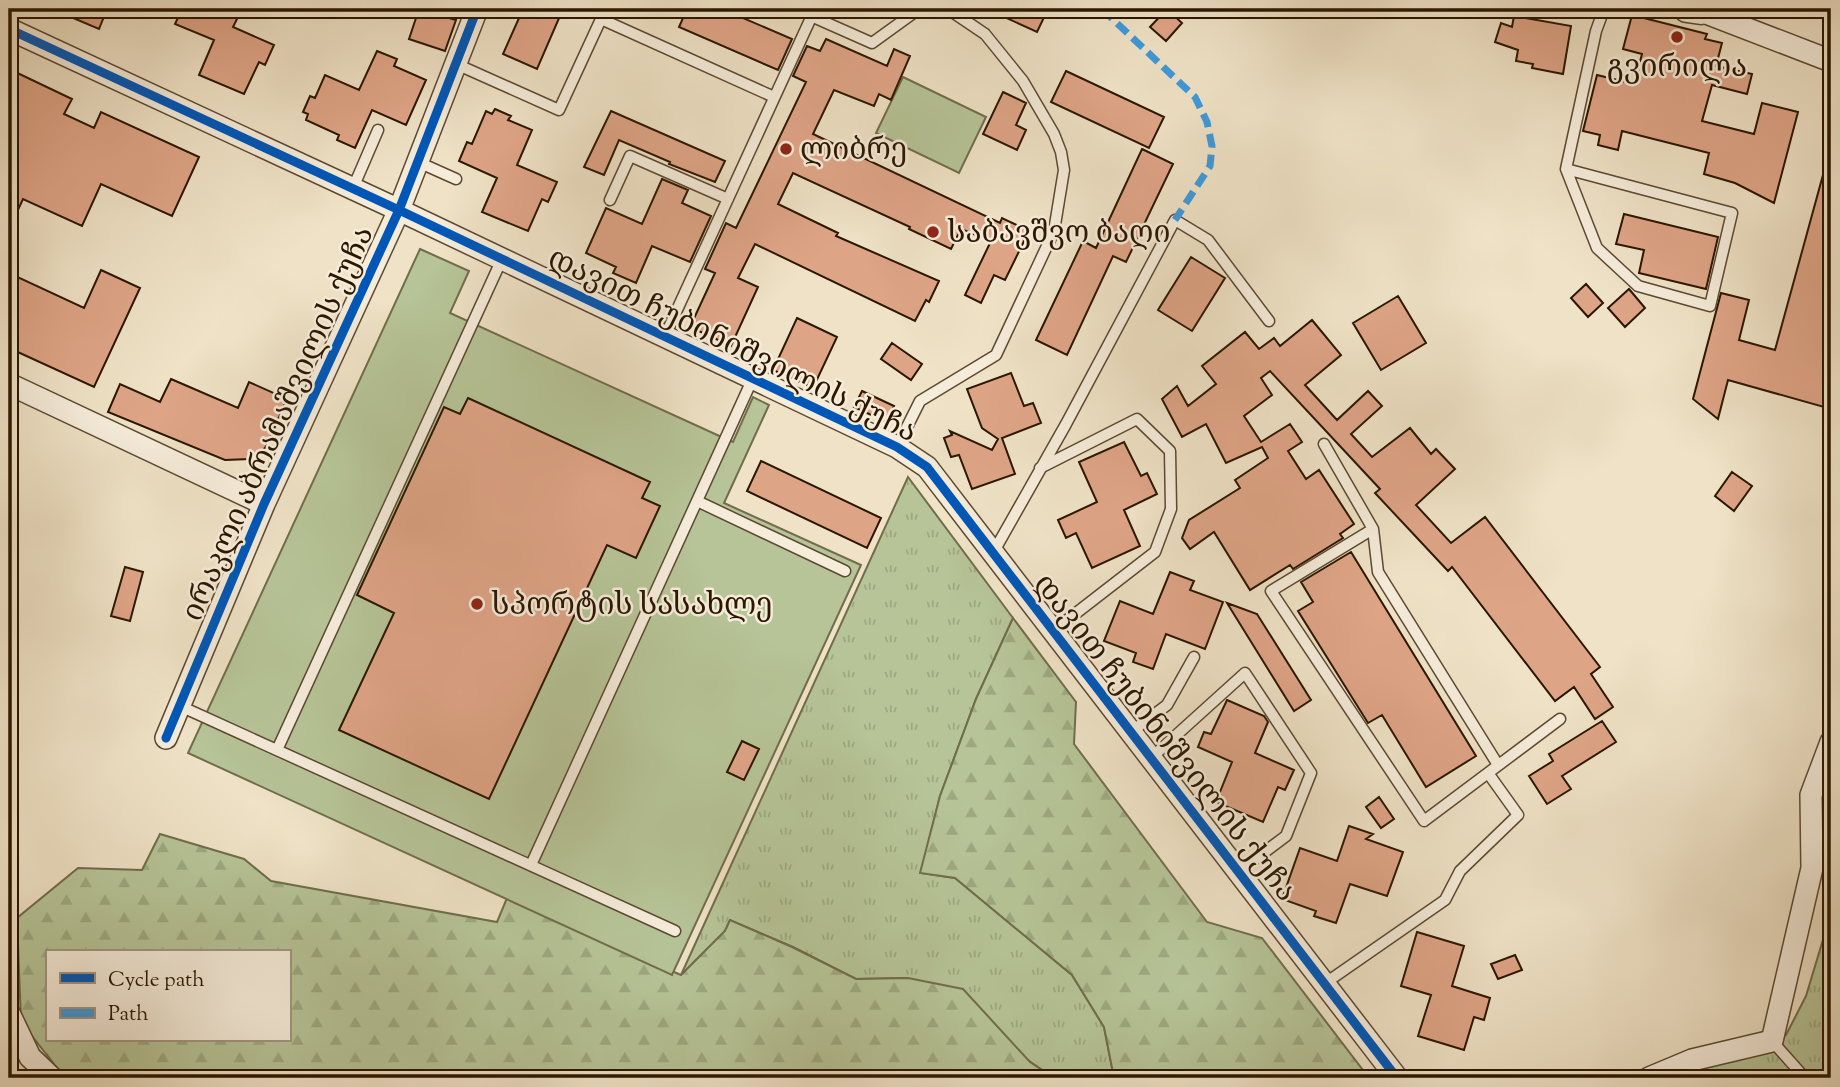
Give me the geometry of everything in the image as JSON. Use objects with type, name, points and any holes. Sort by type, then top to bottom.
[{"type":"street","name":"ირაკლი აბრამაშვილის ქუჩა","points":[[166,738],[264,504],[399,210],[477,9]]},
{"type":"street","points":[[1697,9],[1831,61]]},
{"type":"street","name":"დავით ჩუბინიშვილის ქუჩა","points":[[9,29],[665,336],[897,447],[927,467],[1397,1078]]},
{"type":"street","points":[[9,384],[264,504]]},
{"type":"street","points":[[1649,1078],[1692,1060],[1772,1041],[1812,868],[1811,795],[1831,741]]},
{"type":"street","points":[[9,1013],[30,1057],[52,1078]]},
{"type":"lane","points":[[665,336],[813,13],[872,43],[919,9]]},
{"type":"lane","points":[[897,447],[920,401],[996,355],[1054,231],[1064,170],[1054,134],[1023,81],[985,34],[948,9]]},
{"type":"lane","points":[[1566,170],[1732,213],[1710,306],[1638,286],[1597,248],[1566,170],[1604,9]]},
{"type":"lane","points":[[456,64],[559,110],[601,19],[774,97]]},
{"type":"lane","points":[[352,188],[378,130]]},
{"type":"lane","points":[[610,200],[630,156],[728,198]]},
{"type":"lane","points":[[418,162],[456,179]]},
{"type":"lane","points":[[993,553],[1175,219],[1208,240],[1269,321]]},
{"type":"lane","points":[[277,750],[502,259]]},
{"type":"lane","points":[[531,865],[753,378]]},
{"type":"lane","points":[[1040,468],[1137,419],[1170,451],[1171,509],[1155,552],[1053,631]]},
{"type":"lane","points":[[1324,444],[1373,529],[1378,572],[1498,765]]},
{"type":"lane","points":[[697,501],[845,571]]},
{"type":"lane","points":[[1373,529],[1271,591],[1424,821],[1560,719]]},
{"type":"lane","points":[[1131,732],[1167,705],[1194,657]]},
{"type":"lane","points":[[1151,758],[1245,673],[1311,773],[1286,836],[1238,872]]},
{"type":"lane","points":[[180,706],[675,931]]},
{"type":"lane","points":[[1324,984],[1445,901],[1460,871],[1518,815],[1488,773]]},
{"type":"lane","points":[[1772,1041],[1805,1078]]},
{"type":"green space","points":[[903,77],[986,117],[959,173],[876,133]]},
{"type":"green space","points":[[420,249],[469,271],[450,313],[726,439],[733,442],[753,397],[769,405],[724,503],[861,565],[672,975],[188,753]]},
{"type":"green space","points":[[908,477],[1013,618],[976,699],[940,796],[921,873],[955,878],[1072,975],[1104,1027],[1114,1078],[1054,1078],[908,978],[856,979],[793,947],[730,920],[725,931],[681,975]]},
{"type":"green space","points":[[1013,618],[1076,702],[1074,744],[1207,922],[1262,938],[1369,1078],[1114,1078],[1104,1027],[1072,975],[955,878],[920,873],[940,796],[976,699]]},
{"type":"green space","points":[[160,834],[244,859],[271,881],[497,922],[507,898],[681,975],[725,931],[730,920],[856,979],[908,978],[963,989],[1030,1062],[1054,1078],[65,1078],[21,1022],[17,918],[78,868],[142,870]]},
{"type":"green space","points":[[1831,913],[1831,1078],[1664,1078],[1786,1035],[1806,996]]},
{"type":"building","points":[[52,9],[107,9],[99,29]]},
{"type":"building","points":[[182,9],[242,9],[233,27],[274,45],[265,65],[259,62],[244,94],[199,75],[214,40],[175,24]]},
{"type":"building","points":[[419,9],[452,9],[449,18],[456,20],[445,51],[409,39]]},
{"type":"building","points":[[523,9],[563,9],[537,69],[503,54]]},
{"type":"building","points":[[687,9],[722,9],[792,39],[778,70],[679,27]]},
{"type":"building","points":[[987,9],[1048,9],[1037,32]]},
{"type":"building","points":[[1167,9],[1182,23],[1166,41],[1150,27]]},
{"type":"building","points":[[1632,15],[1707,34],[1705,39],[1722,43],[1716,66],[1752,74],[1747,94],[1712,85],[1702,121],[1754,134],[1762,103],[1798,112],[1774,203],[1735,183],[1704,174],[1709,153],[1622,131],[1618,150],[1598,145],[1600,135],[1583,131],[1597,75],[1634,84],[1642,54],[1623,49]]},
{"type":"building","points":[[1514,16],[1571,26],[1563,74],[1532,68],[1533,64],[1516,61],[1518,50],[1495,42],[1501,23],[1512,27]]},
{"type":"building","points":[[826,39],[887,66],[894,49],[910,56],[891,100],[879,94],[874,106],[834,90],[813,134],[1000,223],[1002,218],[1029,231],[1005,280],[994,275],[981,303],[965,295],[991,241],[961,229],[951,249],[793,173],[778,204],[838,233],[836,236],[939,281],[929,302],[926,300],[915,321],[755,244],[738,278],[758,287],[731,346],[690,327],[715,273],[705,269],[726,223],[736,228],[806,82],[793,76],[807,46],[820,51]]},
{"type":"building","points":[[377,51],[397,59],[394,66],[426,80],[406,125],[372,110],[355,148],[337,140],[339,135],[306,120],[308,114],[303,112],[310,96],[315,98],[325,75],[359,90]]},
{"type":"building","points":[[9,69],[72,99],[64,114],[94,128],[101,112],[199,157],[172,216],[101,184],[82,226],[23,199],[9,229]]},
{"type":"building","points":[[1066,71],[1164,117],[1149,148],[1051,102]]},
{"type":"building","points":[[1003,92],[1026,103],[1016,125],[1026,130],[1017,150],[983,134]]},
{"type":"building","points":[[495,109],[511,116],[508,120],[532,130],[517,165],[557,182],[548,202],[542,199],[528,231],[482,212],[497,178],[459,161],[467,142],[472,144],[486,111],[492,114]]},
{"type":"building","points":[[611,111],[725,161],[715,182],[619,140],[604,175],[584,167]]},
{"type":"building","points":[[1142,149],[1173,164],[1126,262],[1113,256],[1067,355],[1036,340],[1083,241],[1096,248]]},
{"type":"building","points":[[1826,164],[1831,165],[1831,409],[1728,380],[1718,419],[1693,399],[1721,293],[1749,300],[1739,340],[1775,350]]},
{"type":"building","points":[[662,179],[688,190],[682,203],[711,216],[690,262],[652,246],[636,283],[613,273],[616,267],[586,253],[606,208],[642,224]]},
{"type":"building","points":[[1624,214],[1718,237],[1706,289],[1639,273],[1644,250],[1616,244]]},
{"type":"building","points":[[1191,257],[1225,278],[1192,331],[1158,310]]},
{"type":"building","points":[[101,270],[140,288],[94,387],[9,348],[9,273],[84,308]]},
{"type":"building","points":[[1586,284],[1603,303],[1588,317],[1571,298]]},
{"type":"building","points":[[1629,289],[1645,308],[1625,327],[1608,308]]},
{"type":"building","points":[[1398,296],[1426,343],[1381,370],[1353,323]]},
{"type":"building","points":[[797,318],[837,337],[813,388],[773,370]]},
{"type":"building","points":[[1312,320],[1341,355],[1305,385],[1337,420],[1368,391],[1382,406],[1351,434],[1372,457],[1410,428],[1431,454],[1436,449],[1455,469],[1416,505],[1451,543],[1485,517],[1600,667],[1591,674],[1613,707],[1595,719],[1574,687],[1555,701],[1452,567],[1448,571],[1375,493],[1380,489],[1270,371],[1261,378],[1272,395],[1244,416],[1261,442],[1290,424],[1302,442],[1288,451],[1306,479],[1319,470],[1354,524],[1340,534],[1343,538],[1293,569],[1290,565],[1250,590],[1214,532],[1190,549],[1182,538],[1189,520],[1240,488],[1235,480],[1268,458],[1262,447],[1226,463],[1206,424],[1182,437],[1162,399],[1177,386],[1188,406],[1216,384],[1202,366],[1245,332],[1259,349],[1274,338],[1280,346]]},
{"type":"building","points":[[892,343],[922,364],[911,380],[881,359]]},
{"type":"building","points":[[1011,373],[1024,406],[1033,403],[1041,423],[1002,438],[1015,474],[972,489],[959,455],[951,457],[944,438],[952,435],[950,431],[992,450],[998,439],[982,428],[967,389]]},
{"type":"building","points":[[171,379],[238,408],[249,382],[287,399],[267,445],[261,453],[250,459],[225,460],[108,412],[120,384],[160,402]]},
{"type":"building","points":[[862,391],[894,406],[886,422],[854,407]]},
{"type":"building","name":"სპორტის სასახლე","points":[[468,398],[650,482],[642,498],[660,506],[636,558],[607,545],[489,799],[339,730],[394,613],[357,595],[444,407],[460,414]]},
{"type":"building","points":[[1124,442],[1141,476],[1147,473],[1157,494],[1124,510],[1140,546],[1092,568],[1076,533],[1066,538],[1058,520],[1097,502],[1079,462]]},
{"type":"building","points":[[761,461],[881,518],[867,548],[747,491]]},
{"type":"building","points":[[1732,472],[1752,486],[1734,511],[1715,496]]},
{"type":"building","points":[[1351,552],[1476,756],[1426,787],[1382,715],[1368,723],[1298,611],[1313,602],[1301,582]]},
{"type":"building","points":[[125,567],[143,572],[130,621],[111,616]]},
{"type":"building","points":[[1170,572],[1194,581],[1190,590],[1223,602],[1205,649],[1166,634],[1153,669],[1133,662],[1136,653],[1104,641],[1120,601],[1153,614]]},
{"type":"building","points":[[1227,603],[1257,614],[1311,700],[1294,711]]},
{"type":"building","points":[[1227,700],[1264,716],[1268,722],[1255,753],[1294,770],[1285,790],[1278,787],[1263,822],[1216,802],[1232,762],[1198,747],[1204,732],[1211,734]]},
{"type":"building","points":[[1602,721],[1616,742],[1562,776],[1571,789],[1547,804],[1529,776],[1553,761],[1549,754]]},
{"type":"building","points":[[742,741],[759,749],[744,780],[727,772]]},
{"type":"building","points":[[1379,797],[1394,819],[1381,828],[1366,807]]},
{"type":"building","points":[[1349,826],[1373,834],[1366,839],[1403,852],[1387,896],[1350,884],[1336,923],[1314,916],[1316,911],[1282,899],[1300,848],[1337,861]]},
{"type":"building","points":[[1417,932],[1464,946],[1452,986],[1490,998],[1484,1020],[1474,1017],[1464,1050],[1418,1036],[1431,995],[1401,986]]},
{"type":"building","points":[[1515,955],[1522,970],[1498,979],[1491,964]]},
{"type":"marked path","points":[[1102,9],[1195,97],[1207,122],[1212,146],[1210,166],[1175,220]]},
{"type":"cycle path","points":[[166,738],[264,504],[399,210],[477,9]]},
{"type":"cycle path","points":[[9,29],[399,210],[897,447],[927,467],[1397,1078]]},
{"type":"place","name":"გვირილა","points":[[1677,37]]},
{"type":"place","name":"ლიბრე","points":[[786,149]]},
{"type":"place","name":"საბავშვო ბაღი","points":[[933,232]]},
{"type":"place","name":"სპორტის სასახლე","points":[[477,604]]}]
